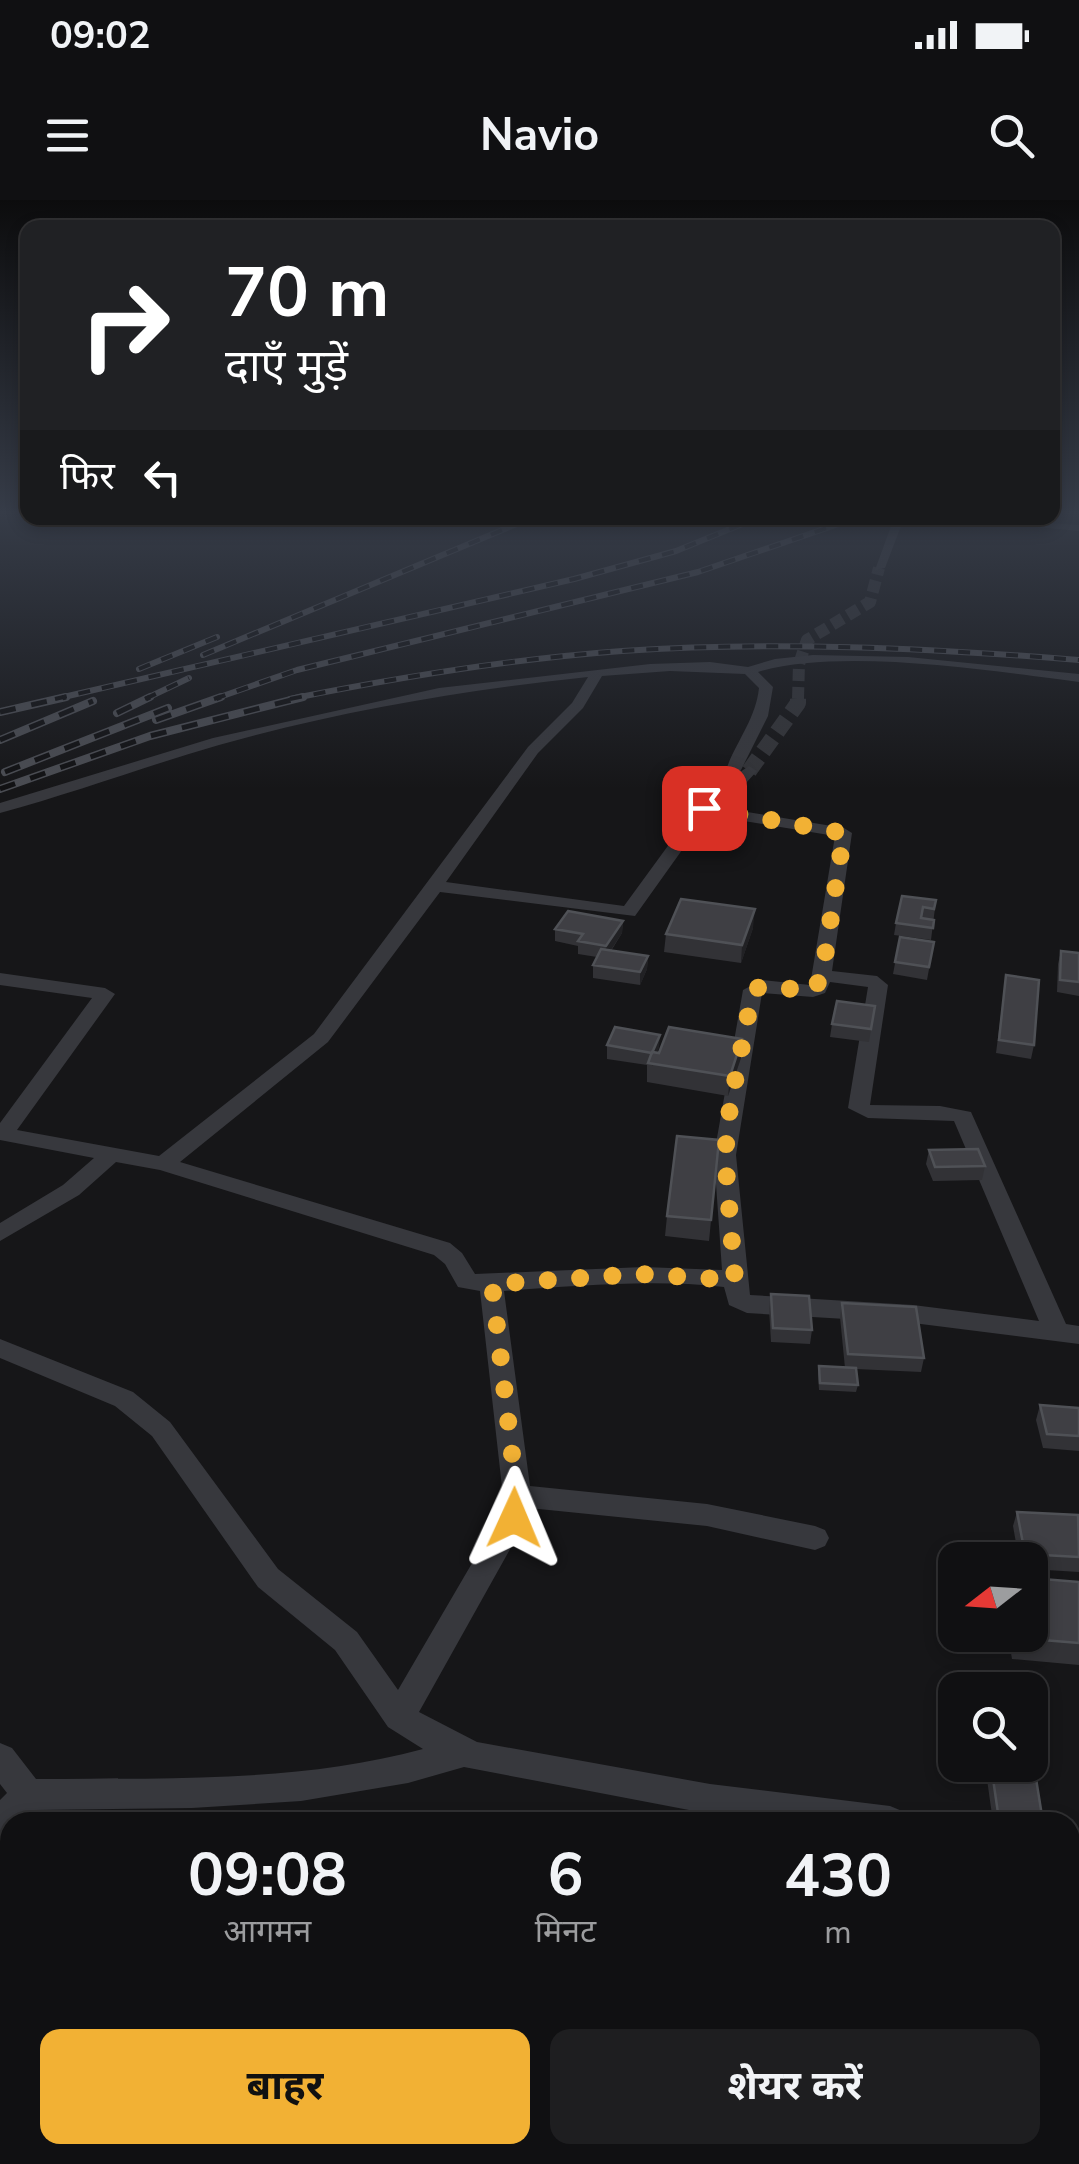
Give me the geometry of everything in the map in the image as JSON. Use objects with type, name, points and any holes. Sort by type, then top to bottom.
[{"type":"street","points":[[0,808],[163,754],[340,708],[458,687],[597,672],[705,667],[750,672],[768,663],[815,659],[1079,678]]},
{"type":"street","points":[[163,1164],[321,1038],[533,750],[578,705],[597,672]]},
{"type":"street","points":[[729,792],[731,765],[760,723],[766,702],[766,686],[750,672]]},
{"type":"street","points":[[436,886],[629,912],[704,808],[729,792],[749,771]]},
{"type":"street","points":[[704,808],[844,833],[822,976],[813,991],[762,986],[753,990],[730,1107],[725,1155],[738,1299],[747,1305],[913,1314],[1068,1334]]},
{"type":"street","points":[[822,976],[870,980],[878,986],[859,1108],[868,1112],[940,1112],[963,1118],[1068,1334]]},
{"type":"street","points":[[0,979],[106,994],[2,1134],[163,1164],[442,1249],[454,1259],[467,1281],[492,1284],[640,1274],[735,1280]]},
{"type":"street","points":[[0,1234],[71,1190],[113,1153]]},
{"type":"street","points":[[399,1717],[499,1550],[514,1518],[517,1496],[492,1284]]},
{"type":"street","points":[[0,1348],[124,1399],[161,1429],[268,1578],[346,1641],[399,1717],[461,1753],[710,1799],[812,1812]]},
{"type":"street","points":[[517,1496],[707,1515],[815,1538]]},
{"type":"street","points":[[10,1812],[28,1795],[271,1790],[401,1772],[461,1753]]},
{"type":"street","points":[[0,1758],[28,1795]]},
{"type":"building","points":[[902,896],[936,900],[934,909],[923,907],[921,918],[934,920],[933,928],[896,923]]},
{"type":"building","points":[[681,899],[755,909],[742,945],[666,934]]},
{"type":"building","points":[[568,911],[623,921],[606,946],[578,941],[583,934],[555,929]]},
{"type":"building","points":[[900,937],[934,942],[929,967],[895,962]]},
{"type":"building","points":[[601,949],[648,956],[640,972],[593,965]]},
{"type":"building","points":[[1061,951],[1079,953],[1079,982],[1060,980]]},
{"type":"building","points":[[1006,975],[1039,980],[1034,1045],[999,1040]]},
{"type":"building","points":[[837,1001],[875,1006],[871,1029],[832,1024]]},
{"type":"building","points":[[615,1027],[660,1035],[652,1053],[607,1045]]},
{"type":"building","points":[[669,1027],[742,1039],[730,1076],[648,1063],[652,1052],[659,1053]]},
{"type":"building","points":[[677,1136],[719,1140],[711,1220],[667,1216]]},
{"type":"building","points":[[978,1149],[985,1166],[935,1167],[929,1150]]},
{"type":"building","points":[[771,1294],[809,1296],[812,1330],[773,1328]]},
{"type":"building","points":[[842,1303],[916,1307],[924,1358],[848,1354]]},
{"type":"building","points":[[819,1366],[856,1368],[858,1385],[820,1383]]},
{"type":"building","points":[[1040,1405],[1079,1408],[1079,1436],[1047,1434]]},
{"type":"building","points":[[1017,1512],[1078,1515],[1079,1557],[1048,1555],[1048,1542],[1023,1542]]},
{"type":"building","points":[[1048,1579],[1079,1582],[1079,1643],[1048,1640]]},
{"type":"building","points":[[993,1782],[1037,1782],[1041,1812],[998,1812]]},
{"type":"tunnel","points":[[798,699],[799,664],[807,640],[864,606]]},
{"type":"tunnel","points":[[749,771],[798,699]]},
{"type":"railway","points":[[203,655],[321,606]]},
{"type":"railway","points":[[55,699],[459,606]]},
{"type":"railway","points":[[214,699],[297,670],[560,606]]},
{"type":"railway","points":[[139,669],[217,637]]},
{"type":"railway","points":[[290,699],[497,664],[679,648],[851,647],[1079,660]]},
{"type":"railway","points":[[145,699],[189,678]]},
{"type":"railway","points":[[0,712],[66,697]]},
{"type":"railway","points":[[117,713],[150,697]]},
{"type":"railway","points":[[156,720],[221,697]]},
{"type":"railway","points":[[0,789],[150,736],[303,697]]},
{"type":"railway","points":[[0,740],[93,701]]},
{"type":"railway","points":[[5,772],[168,708]]},
{"type":"route","points":[[514,1518],[517,1496],[492,1284],[640,1274],[735,1280],[726,1199],[726,1131],[753,990],[762,986],[813,991],[818,989],[822,976],[844,833],[704,808]]}]
